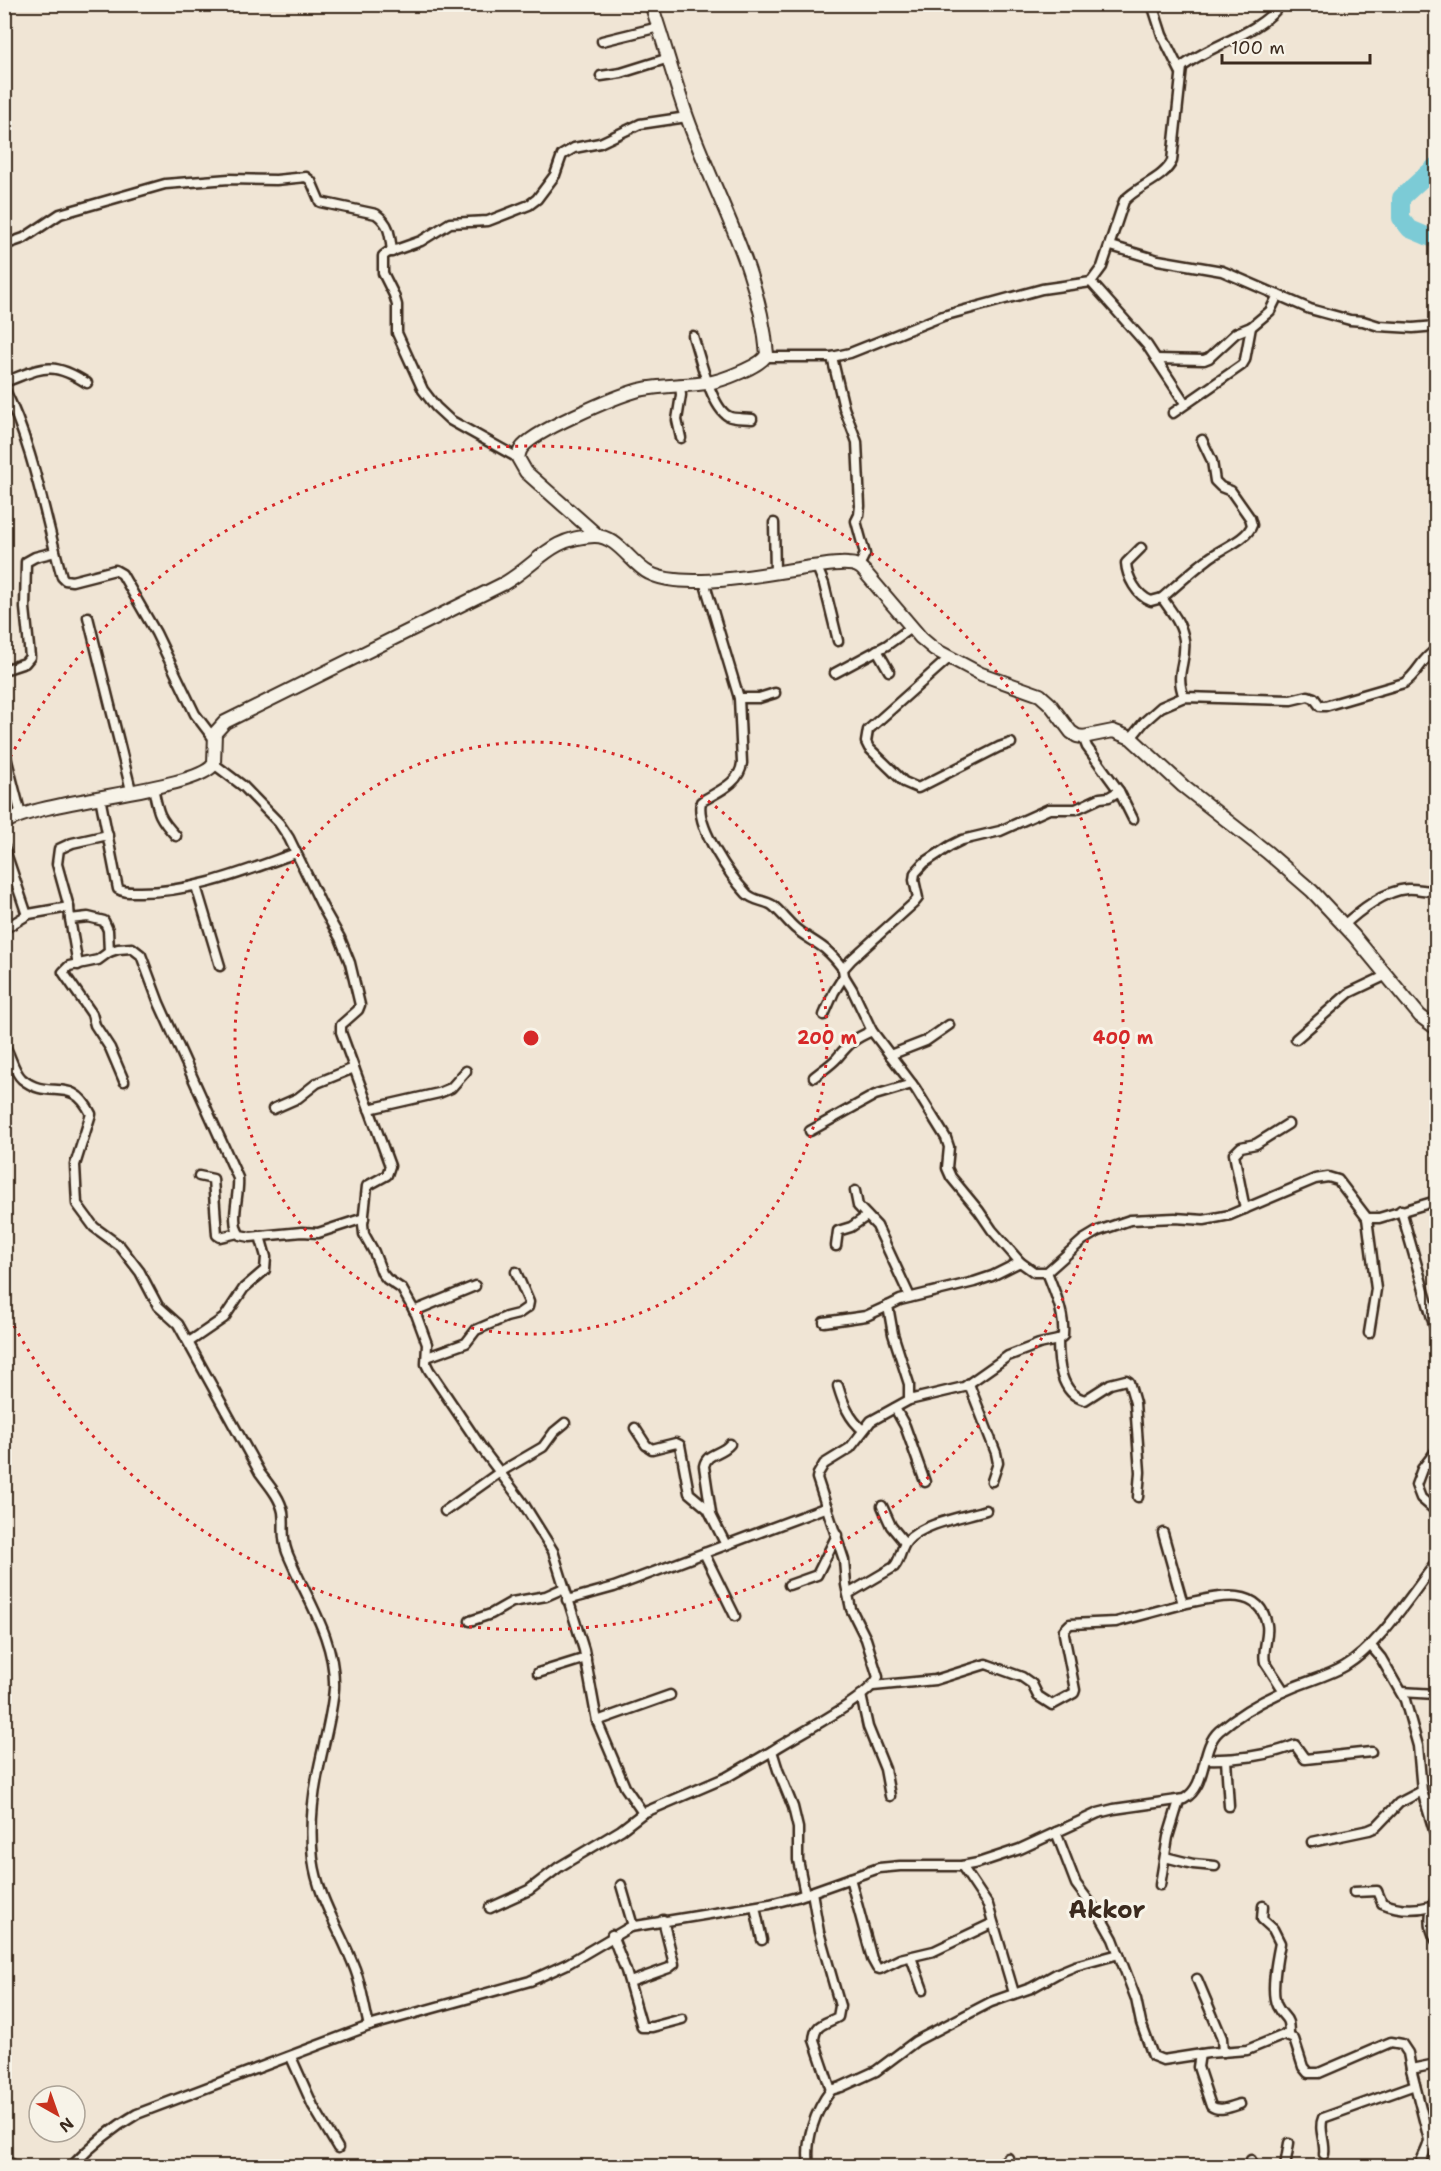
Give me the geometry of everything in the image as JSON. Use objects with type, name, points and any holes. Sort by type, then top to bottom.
[{"type":"street","points":[[518,458],[522,447],[533,438],[598,406],[638,391],[680,384],[707,383],[759,364],[766,357],[767,349],[757,298],[745,255],[687,117],[651,4]]},
{"type":"street","points":[[766,357],[832,357],[943,316],[1042,289],[1091,282],[1102,267],[1111,246],[1124,201],[1166,169],[1172,161],[1180,71],[1162,35],[1152,4]]},
{"type":"street","points":[[1180,71],[1185,65],[1244,33],[1274,12],[1281,4]]},
{"type":"street","points":[[602,41],[658,27]]},
{"type":"street","points":[[601,76],[621,73],[669,58]]},
{"type":"street","points":[[687,117],[640,124],[600,143],[574,148],[562,155],[555,175],[537,199],[529,205],[488,221],[450,224],[421,241],[383,256],[383,273],[394,295],[397,333],[423,390],[436,407],[450,420],[518,458],[526,472],[597,535],[620,547],[650,574],[664,578],[704,581],[847,564],[859,566],[927,644],[949,658],[981,675],[1040,695],[1077,736],[1083,737],[1113,731],[1131,738],[1183,786],[1267,852],[1312,891],[1344,925],[1420,1016],[1437,1028]]},
{"type":"street","points":[[4,245],[24,238],[60,214],[165,184],[229,179],[276,180],[306,177],[311,181],[320,202],[381,218],[389,227],[392,252]]},
{"type":"street","points":[[1111,246],[1158,260],[1222,271],[1310,309],[1379,326],[1413,328],[1437,326]]},
{"type":"street","points":[[1091,282],[1147,345],[1185,403]]},
{"type":"street","points":[[1156,359],[1204,360],[1209,358],[1236,333],[1251,327],[1270,311],[1278,294]]},
{"type":"street","points":[[1173,413],[1242,365],[1251,327]]},
{"type":"street","points":[[693,336],[707,383],[722,411],[728,417],[752,419]]},
{"type":"street","points":[[832,357],[844,408],[857,442],[860,506],[856,521],[865,554],[859,566]]},
{"type":"street","points":[[4,382],[37,369],[46,368],[76,375],[87,383]]},
{"type":"street","points":[[680,384],[681,401],[677,420],[681,438]]},
{"type":"street","points":[[4,388],[16,414],[37,476],[62,577],[67,580],[115,570],[122,574],[156,633],[195,714],[214,739]]},
{"type":"street","points":[[1141,548],[1126,563],[1129,575],[1142,597],[1151,601],[1161,598],[1209,558],[1224,551],[1248,532],[1252,525],[1250,518],[1231,491],[1219,486],[1215,481],[1212,461],[1202,440]]},
{"type":"street","points":[[774,523],[775,572]]},
{"type":"street","points":[[214,764],[214,739],[217,729],[225,722],[503,584],[554,546],[597,535]]},
{"type":"street","points":[[4,670],[25,663],[30,657],[25,608],[26,562],[35,556],[55,552]]},
{"type":"street","points":[[817,567],[824,584],[838,641]]},
{"type":"street","points":[[704,581],[739,698],[742,768],[725,788],[701,802],[706,832],[746,893],[776,909],[794,928],[826,949],[844,973],[872,1031],[912,1084],[946,1138],[949,1147],[947,1168],[951,1177],[1020,1262],[1034,1272],[1047,1272],[1083,1240],[1130,1220],[1175,1218],[1204,1220],[1245,1209],[1316,1179],[1328,1177],[1338,1180],[1367,1218],[1376,1289],[1369,1333]]},
{"type":"street","points":[[1161,598],[1175,615],[1184,639],[1179,680],[1184,697]]},
{"type":"street","points":[[88,617],[131,790]]},
{"type":"street","points":[[835,673],[895,640],[912,627]]},
{"type":"street","points":[[877,650],[889,671]]},
{"type":"street","points":[[1131,738],[1161,707],[1184,697],[1287,699],[1308,696],[1314,698],[1320,706],[1325,706],[1404,683],[1413,676],[1423,659],[1437,650]]},
{"type":"street","points":[[949,658],[868,730],[866,742],[904,782],[918,788],[1011,743]]},
{"type":"street","points":[[739,698],[759,698],[775,693]]},
{"type":"street","points":[[1083,737],[1119,791],[1133,819]]},
{"type":"street","points":[[4,749],[21,815]]},
{"type":"street","points":[[4,823],[45,807],[153,786],[201,774],[214,764]]},
{"type":"street","points":[[214,764],[243,786],[279,823],[322,908],[340,938],[350,963],[360,1005],[358,1011],[345,1020],[340,1028],[390,1166],[387,1175],[368,1186],[364,1218],[366,1239],[374,1252],[382,1274],[402,1288],[414,1311],[427,1344],[426,1364],[429,1370],[553,1551],[586,1658],[597,1721],[625,1787],[643,1814]]},
{"type":"street","points":[[153,786],[162,822],[176,836]]},
{"type":"street","points":[[824,1015],[851,960],[918,898],[914,880],[915,873],[924,863],[962,840],[1000,831],[1049,809],[1076,809],[1119,791]]},
{"type":"street","points":[[100,797],[120,891],[152,892],[196,886],[224,879],[296,853]]},
{"type":"street","points":[[78,965],[69,907],[57,864],[59,849],[72,843],[108,835]]},
{"type":"street","points":[[4,847],[27,915]]},
{"type":"street","points":[[196,886],[220,966]]},
{"type":"street","points":[[1344,925],[1370,903],[1398,891],[1406,889],[1437,891]]},
{"type":"street","points":[[4,929],[27,915],[69,907]]},
{"type":"street","points":[[70,919],[88,917],[104,921],[108,930],[110,952]]},
{"type":"street","points":[[124,1080],[110,1048],[95,1026],[92,1014],[63,972],[69,966],[98,960],[110,952],[132,948],[141,955],[159,1003],[238,1178],[236,1225],[238,1233],[243,1237],[302,1232],[318,1233],[364,1218]]},
{"type":"street","points":[[1296,1039],[1349,993],[1387,975]]},
{"type":"street","points":[[890,1055],[926,1041],[949,1025]]},
{"type":"street","points":[[814,1077],[836,1059],[844,1047],[855,1038],[872,1031]]},
{"type":"street","points":[[4,1045],[21,1078],[33,1085],[68,1091],[84,1099],[91,1114],[75,1165],[77,1203],[94,1227],[120,1246],[140,1272],[159,1306],[178,1324],[260,1473],[283,1510],[284,1543],[294,1570],[308,1594],[320,1624],[330,1659],[334,1687],[316,1778],[312,1834],[313,1858],[319,1888],[356,1970],[369,2026]]},
{"type":"street","points":[[273,1109],[298,1098],[317,1083],[354,1068]]},
{"type":"street","points":[[369,1109],[451,1088],[466,1071]]},
{"type":"street","points":[[810,1131],[876,1095],[912,1084]]},
{"type":"street","points":[[1245,1209],[1234,1154],[1241,1147],[1256,1144],[1288,1124]]},
{"type":"street","points":[[199,1176],[213,1179],[217,1235],[220,1237],[238,1233]]},
{"type":"street","points":[[855,1191],[858,1206],[877,1226],[910,1297]]},
{"type":"street","points":[[1367,1218],[1379,1218],[1437,1201]]},
{"type":"street","points":[[1401,1210],[1437,1332]]},
{"type":"street","points":[[836,1246],[838,1231],[851,1227],[867,1216]]},
{"type":"street","points":[[189,1342],[224,1318],[244,1288],[266,1270],[266,1257],[260,1236]]},
{"type":"street","points":[[824,1322],[866,1316],[900,1299],[974,1282],[1020,1262]]},
{"type":"street","points":[[427,1357],[466,1343],[476,1330],[518,1314],[528,1307],[529,1302],[516,1272]]},
{"type":"street","points":[[490,1908],[529,1890],[559,1866],[621,1830],[643,1814],[727,1777],[772,1751],[852,1703],[873,1686],[878,1677],[874,1661],[851,1609],[846,1567],[818,1482],[818,1474],[824,1464],[856,1443],[871,1421],[909,1400],[956,1390],[969,1384],[1008,1356],[1039,1344],[1058,1340],[1063,1336],[1062,1318],[1057,1298],[1047,1272]]},
{"type":"street","points":[[414,1311],[475,1286]]},
{"type":"street","points":[[888,1306],[893,1334],[909,1384],[909,1400]]},
{"type":"street","points":[[1058,1340],[1062,1377],[1081,1400],[1090,1398],[1110,1384],[1126,1380],[1129,1382],[1135,1403],[1140,1472],[1138,1497]]},
{"type":"street","points":[[969,1384],[996,1454],[998,1463],[992,1481]]},
{"type":"street","points":[[837,1386],[853,1422],[863,1430]]},
{"type":"street","points":[[895,1408],[905,1426],[925,1482]]},
{"type":"street","points":[[445,1511],[500,1472],[543,1447],[554,1432],[565,1423]]},
{"type":"street","points":[[635,1428],[646,1445],[652,1449],[676,1443],[680,1445],[689,1493],[712,1514]]},
{"type":"street","points":[[726,1545],[712,1514],[704,1466],[705,1461],[712,1454],[726,1449],[730,1444]]},
{"type":"street","points":[[1437,1451],[1422,1469],[1416,1485],[1421,1498],[1437,1511]]},
{"type":"street","points":[[882,1506],[891,1526],[905,1544]]},
{"type":"street","points":[[567,1600],[614,1587],[827,1507]]},
{"type":"street","points":[[848,1594],[894,1567],[905,1544],[913,1536],[928,1528],[986,1510]]},
{"type":"street","points":[[1163,1533],[1183,1604]]},
{"type":"street","points":[[789,1586],[817,1575],[837,1535]]},
{"type":"street","points":[[704,1553],[735,1616]]},
{"type":"street","points":[[72,2166],[102,2137],[137,2115],[369,2026],[530,1981],[567,1964],[612,1935],[633,1926],[755,1907],[808,1893],[879,1868],[962,1866],[999,1856],[1098,1814],[1176,1801],[1189,1796],[1194,1789],[1208,1746],[1218,1732],[1284,1691],[1345,1666],[1371,1646],[1437,1563]]},
{"type":"street","points":[[470,1621],[491,1614],[512,1602],[546,1596],[564,1588]]},
{"type":"street","points":[[873,1686],[935,1680],[986,1664],[1022,1677],[1032,1684],[1038,1696],[1052,1705],[1074,1693],[1075,1690],[1064,1634],[1064,1630],[1070,1624],[1116,1622],[1183,1604],[1240,1596],[1250,1598],[1264,1616],[1267,1627],[1264,1662],[1284,1691]]},
{"type":"street","points":[[1371,1646],[1381,1658],[1405,1700],[1418,1746],[1422,1791],[1437,1837]]},
{"type":"street","points":[[538,1673],[586,1658]]},
{"type":"street","points":[[1401,1692],[1437,1694]]},
{"type":"street","points":[[597,1721],[670,1695]]},
{"type":"street","points":[[861,1695],[868,1726],[887,1776],[890,1796]]},
{"type":"street","points":[[1205,1758],[1226,1760],[1276,1752],[1295,1745],[1305,1759],[1371,1752]]},
{"type":"street","points":[[772,1751],[793,1807],[798,1828],[798,1860],[840,2006],[838,2017],[818,2026],[814,2032],[814,2040],[831,2090]]},
{"type":"street","points":[[1226,1760],[1229,1806]]},
{"type":"street","points":[[1312,1842],[1376,1827],[1399,1803],[1422,1791]]},
{"type":"street","points":[[1425,1802],[1437,1798]]},
{"type":"street","points":[[1160,1885],[1176,1801]]},
{"type":"street","points":[[1056,1832],[1076,1884],[1100,1916],[1119,1954],[1136,1999],[1140,2023],[1153,2056],[1158,2059],[1175,2059],[1200,2054],[1247,2050],[1284,2035],[1289,2036],[1297,2044],[1303,2067],[1308,2073],[1319,2073],[1390,2042],[1402,2044],[1411,2069],[1429,2140],[1420,2166]]},
{"type":"street","points":[[1165,1857],[1193,1864],[1215,1866]]},
{"type":"street","points":[[962,1866],[988,1905],[1014,1993]]},
{"type":"street","points":[[850,1878],[872,1959],[880,1969],[900,1959],[934,1950],[993,1923]]},
{"type":"street","points":[[621,1885],[633,1926]]},
{"type":"street","points":[[1354,1892],[1375,1890],[1382,1903],[1409,1909],[1434,1902]]},
{"type":"street","points":[[1434,1902],[1430,1916],[1437,1940]]},
{"type":"street","points":[[1263,1906],[1262,1919],[1273,1929],[1280,1943],[1274,1995],[1276,2005],[1288,2020],[1289,2036]]},
{"type":"street","points":[[755,1907],[762,1940]]},
{"type":"street","points":[[630,1982],[669,1968],[674,1964],[663,1920]]},
{"type":"street","points":[[612,1935],[630,1982],[642,2026],[652,2027],[682,2019]]},
{"type":"street","points":[[810,2166],[808,2147],[812,2129],[831,2090],[876,2071],[903,2050],[940,2027],[1075,1966],[1119,1954]]},
{"type":"street","points":[[911,1957],[923,1990]]},
{"type":"street","points":[[1197,1979],[1222,2038],[1223,2052]]},
{"type":"street","points":[[1200,2054],[1198,2067],[1210,2106],[1221,2109],[1240,2104]]},
{"type":"street","points":[[291,2057],[312,2106],[338,2148]]},
{"type":"street","points":[[1411,2069],[1437,2064]]},
{"type":"street","points":[[1324,2154],[1321,2127],[1323,2118],[1415,2085]]},
{"type":"street","points":[[1285,2166],[1288,2143]]},
{"type":"street","points":[[999,2166],[1008,2158]]},
{"type":"street","points":[[4,2162],[12,2166]]},
{"type":"waterway","points":[[1436,166],[1401,198],[1401,218],[1410,229],[1436,240]]},
{"type":"district","name":"Akkor","points":[[1107,1910]]}]
